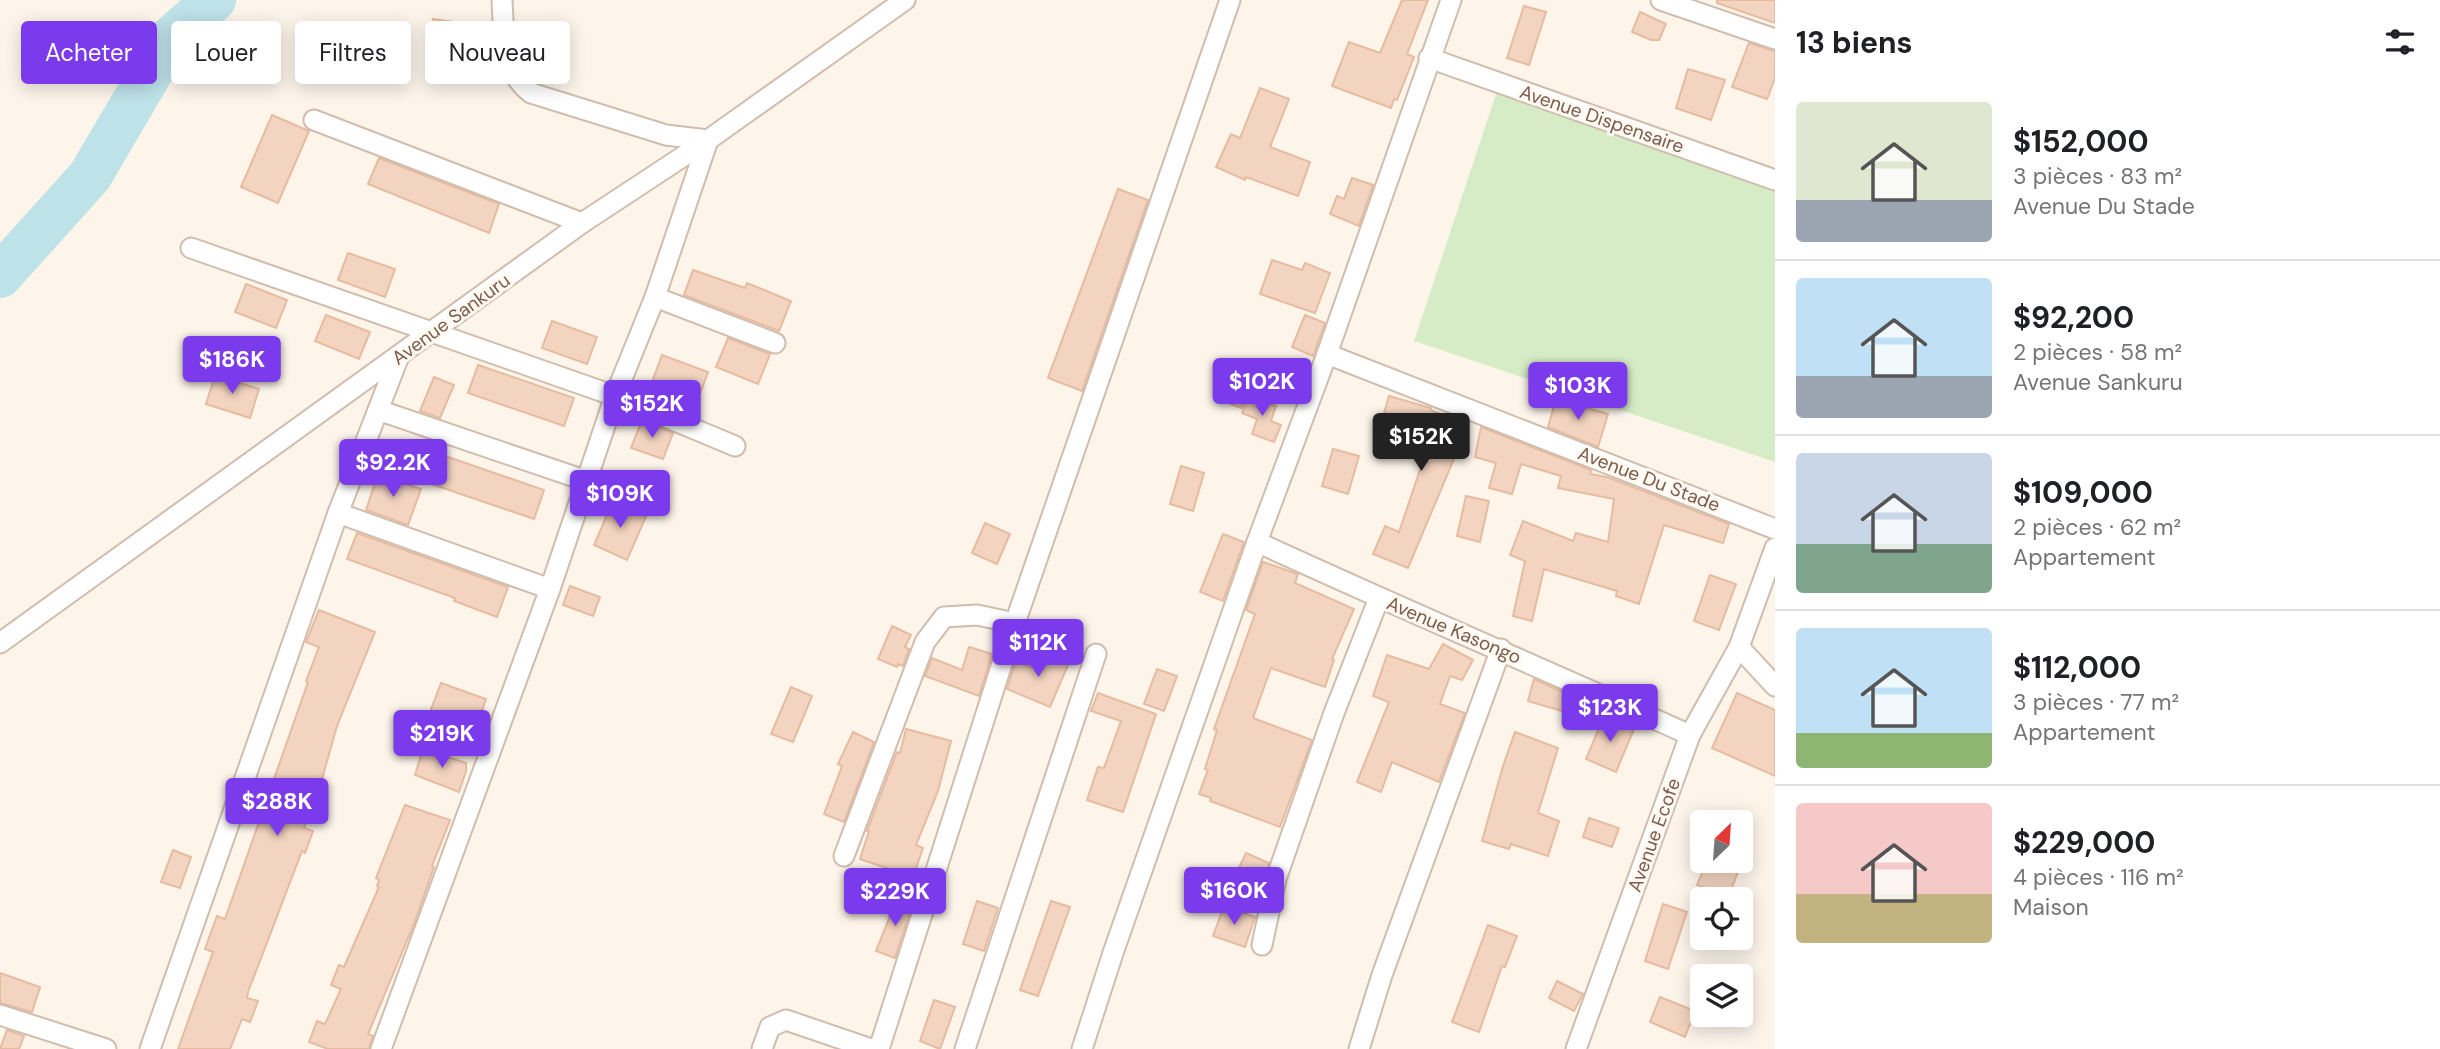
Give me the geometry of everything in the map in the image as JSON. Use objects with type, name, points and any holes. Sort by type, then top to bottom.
[{"type":"street","points":[[381,1049],[550,589],[615,396],[655,297],[708,140],[666,135],[531,93],[519,84],[512,71],[502,0]]},
{"type":"street","name":"Avenue Sankuru","points":[[0,643],[582,223],[708,140],[905,0]]},
{"type":"street","points":[[878,1049],[1015,623],[1230,0]]},
{"type":"street","points":[[1082,1049],[1257,542],[1327,354],[1451,0]]},
{"type":"street","points":[[1661,0],[1775,39]]},
{"type":"street","name":"Avenue Dispensaire","points":[[1429,58],[1775,180]]},
{"type":"street","points":[[314,120],[582,223]]},
{"type":"street","points":[[191,248],[615,396],[735,446]]},
{"type":"street","points":[[655,297],[775,343]]},
{"type":"street","name":"Avenue Du Stade","points":[[1327,354],[1775,528]]},
{"type":"street","points":[[150,1049],[338,513],[399,356]]},
{"type":"street","points":[[378,410],[587,481]]},
{"type":"street","points":[[338,513],[550,589]]},
{"type":"street","name":"Avenue Kasongo","points":[[1257,542],[1690,735]]},
{"type":"street","name":"Avenue Ecofe","points":[[1576,1049],[1690,735],[1739,647],[1775,548]]},
{"type":"street","points":[[1262,946],[1276,879],[1334,713],[1379,598]]},
{"type":"street","points":[[844,856],[925,642],[944,617],[977,615],[1015,623]]},
{"type":"street","points":[[1739,647],[1775,686]]},
{"type":"street","points":[[1359,1049],[1382,975],[1501,649]]},
{"type":"street","points":[[965,1049],[1096,654]]},
{"type":"street","points":[[0,1015],[106,1049]]},
{"type":"street","points":[[762,1049],[770,1027],[786,1020],[871,1049]]},
{"type":"green space","points":[[1497,91],[1775,184],[1775,462],[1414,341]]},
{"type":"building","points":[[1402,0],[1428,0],[1407,54],[1414,57],[1397,100],[1394,99],[1391,108],[1332,86],[1349,42],[1380,53]]},
{"type":"building","points":[[1717,0],[1775,0],[1775,23],[1717,3]]},
{"type":"building","points":[[1524,6],[1546,12],[1529,65],[1507,58]]},
{"type":"building","points":[[1640,12],[1666,24],[1659,40],[1651,40],[1632,32]]},
{"type":"building","points":[[1749,43],[1775,51],[1775,78],[1767,99],[1732,87]]},
{"type":"building","points":[[1688,69],[1725,80],[1711,120],[1676,108]]},
{"type":"building","points":[[1260,88],[1289,99],[1270,147],[1310,162],[1298,196],[1246,177],[1245,180],[1216,167],[1231,134],[1240,138]]},
{"type":"building","points":[[272,115],[309,131],[278,203],[241,187]]},
{"type":"building","points":[[379,158],[499,204],[489,233],[368,184]]},
{"type":"building","points":[[1352,178],[1373,185],[1359,226],[1330,214],[1337,196],[1344,199]]},
{"type":"building","points":[[1118,189],[1148,200],[1082,391],[1048,378]]},
{"type":"building","points":[[348,253],[395,269],[385,297],[338,280]]},
{"type":"building","points":[[1272,260],[1302,270],[1305,263],[1330,273],[1315,313],[1260,294]]},
{"type":"building","points":[[693,270],[745,288],[747,283],[791,301],[779,331],[684,295]]},
{"type":"building","points":[[246,284],[287,300],[276,328],[235,312]]},
{"type":"building","points":[[326,315],[370,332],[359,359],[315,341]]},
{"type":"building","points":[[1305,315],[1325,323],[1313,356],[1292,347]]},
{"type":"building","points":[[552,321],[597,337],[587,364],[542,348]]},
{"type":"building","points":[[728,338],[770,354],[758,384],[716,367]]},
{"type":"building","points":[[662,355],[708,372],[698,399],[652,382]]},
{"type":"building","points":[[478,365],[574,398],[564,426],[468,393]]},
{"type":"building","points":[[1237,365],[1255,372],[1241,408],[1223,401]]},
{"type":"building","points":[[215,375],[259,389],[250,418],[206,404]]},
{"type":"building","points":[[434,377],[454,385],[440,418],[420,411]]},
{"type":"building","points":[[1248,396],[1276,406],[1271,421],[1281,425],[1274,442],[1252,434],[1257,419],[1242,413]]},
{"type":"building","points":[[1389,396],[1469,423],[1408,568],[1373,554],[1385,526],[1399,532],[1427,449],[1407,443],[1411,429],[1382,420]]},
{"type":"building","points":[[1556,399],[1608,414],[1598,447],[1548,427]]},
{"type":"building","points":[[642,420],[673,433],[663,459],[631,448]]},
{"type":"building","points":[[1481,427],[1591,470],[1590,474],[1607,477],[1729,524],[1723,543],[1664,525],[1639,604],[1616,596],[1617,591],[1544,569],[1532,621],[1513,616],[1525,561],[1510,555],[1523,521],[1573,541],[1576,533],[1608,542],[1614,499],[1558,488],[1561,476],[1521,464],[1512,494],[1489,488],[1496,463],[1475,457]]},
{"type":"building","points":[[1333,449],[1359,456],[1348,494],[1322,486]]},
{"type":"building","points":[[445,456],[544,490],[534,519],[434,485]]},
{"type":"building","points":[[1181,466],[1204,473],[1193,511],[1170,504]]},
{"type":"building","points":[[378,474],[421,489],[408,525],[366,510]]},
{"type":"building","points":[[1466,496],[1489,501],[1480,542],[1457,536]]},
{"type":"building","points":[[614,499],[647,514],[627,560],[594,545]]},
{"type":"building","points":[[985,523],[1010,534],[997,564],[972,553]]},
{"type":"building","points":[[357,533],[508,587],[497,617],[454,601],[455,598],[347,559]]},
{"type":"building","points":[[1223,534],[1244,542],[1223,601],[1200,592]]},
{"type":"building","points":[[1263,562],[1298,574],[1295,583],[1354,609],[1332,659],[1334,660],[1325,687],[1271,668],[1253,718],[1312,740],[1280,827],[1210,801],[1211,798],[1199,794],[1208,770],[1205,769],[1217,730],[1214,729],[1255,614],[1246,610]]},
{"type":"building","points":[[1710,575],[1736,584],[1719,630],[1694,621]]},
{"type":"building","points":[[570,586],[600,597],[593,616],[563,605]]},
{"type":"building","points":[[319,610],[375,632],[337,726],[318,793],[304,828],[313,831],[305,853],[302,851],[248,992],[247,998],[258,1001],[250,1022],[242,1019],[230,1049],[178,1049],[213,952],[205,949],[217,916],[225,919],[308,682],[306,681],[319,647],[306,642]]},
{"type":"building","points":[[892,626],[911,635],[905,647],[909,649],[903,666],[898,664],[897,667],[878,659]]},
{"type":"building","points":[[1443,644],[1473,660],[1462,680],[1450,676],[1440,704],[1465,713],[1439,782],[1392,762],[1381,792],[1357,782],[1389,702],[1373,696],[1387,655],[1429,669]]},
{"type":"building","points":[[969,647],[992,654],[979,696],[925,676],[932,658],[962,670]]},
{"type":"building","points":[[1038,652],[1068,665],[1050,707],[1007,689],[1016,662],[1031,667]]},
{"type":"building","points":[[1157,669],[1177,676],[1164,711],[1144,704]]},
{"type":"building","points":[[1534,679],[1574,697],[1569,713],[1528,701]]},
{"type":"building","points":[[441,683],[486,699],[476,728],[430,712]]},
{"type":"building","points":[[791,687],[812,696],[793,742],[771,734]]},
{"type":"building","points":[[1098,693],[1156,714],[1123,812],[1087,800],[1098,767],[1104,768],[1121,721],[1091,711]]},
{"type":"building","points":[[1737,693],[1775,710],[1775,776],[1712,748]]},
{"type":"building","points":[[1604,716],[1634,729],[1616,772],[1586,759]]},
{"type":"building","points":[[906,729],[951,741],[938,791],[916,845],[923,848],[913,877],[860,859],[867,831],[897,752],[900,753]]},
{"type":"building","points":[[853,732],[874,742],[844,822],[824,814],[842,766],[838,764]]},
{"type":"building","points":[[1515,732],[1558,748],[1538,813],[1559,821],[1548,856],[1511,844],[1509,849],[1482,841]]},
{"type":"building","points":[[423,749],[466,763],[459,792],[415,775]]},
{"type":"building","points":[[405,805],[450,820],[414,924],[368,1034],[373,1036],[369,1049],[328,1049],[309,1042],[317,1021],[325,1024],[341,989],[331,985],[339,965],[344,967],[379,887],[379,880],[376,878]]},
{"type":"building","points":[[1589,818],[1619,828],[1612,847],[1583,837]]},
{"type":"building","points":[[173,850],[191,857],[180,888],[161,882]]},
{"type":"building","points":[[1246,853],[1269,863],[1262,884],[1237,872]]},
{"type":"building","points":[[1702,873],[1737,873],[1732,887],[1697,885]]},
{"type":"building","points":[[898,896],[913,902],[895,958],[876,951]]},
{"type":"building","points":[[977,901],[998,908],[984,951],[963,944]]},
{"type":"building","points":[[1051,901],[1070,907],[1038,996],[1020,990]]},
{"type":"building","points":[[1663,904],[1687,912],[1668,969],[1645,961]]},
{"type":"building","points":[[1224,906],[1255,917],[1245,947],[1213,936]]},
{"type":"building","points":[[1488,925],[1517,936],[1505,967],[1502,966],[1479,1032],[1452,1022]]},
{"type":"building","points":[[0,973],[40,987],[32,1012],[0,1003]]},
{"type":"building","points":[[1557,981],[1583,994],[1574,1011],[1549,998]]},
{"type":"building","points":[[1660,997],[1690,1009],[1690,1024],[1685,1037],[1650,1022]]},
{"type":"building","points":[[934,1000],[955,1007],[940,1049],[920,1041]]},
{"type":"building","points":[[7,1030],[24,1036],[19,1049],[0,1049]]},
{"type":"waterway","points":[[0,276],[90,176],[171,38],[214,0]]}]
